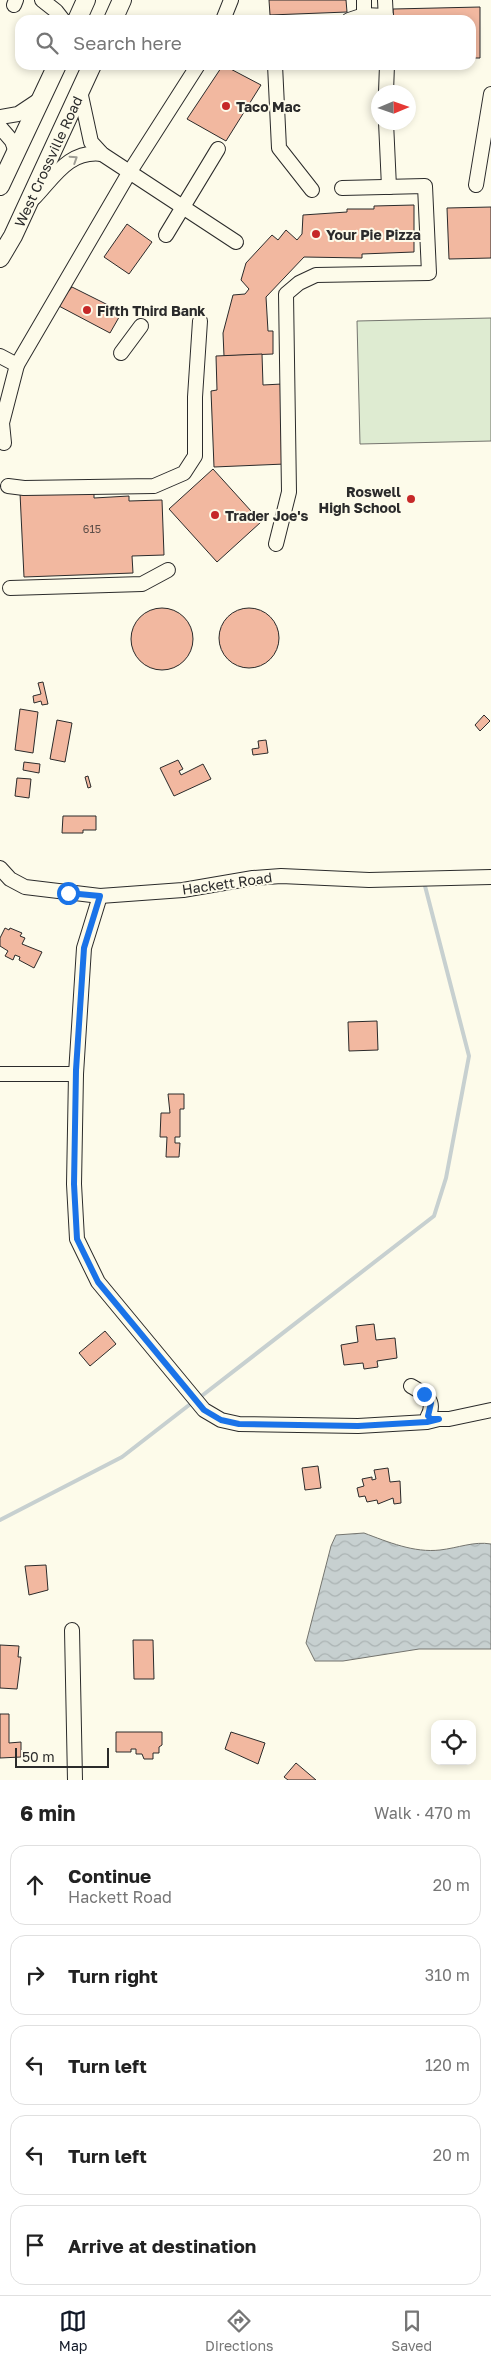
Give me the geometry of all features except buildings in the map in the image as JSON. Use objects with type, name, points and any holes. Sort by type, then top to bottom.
[{"type":"main road","points":[[79,15],[86,0]]},
{"type":"main road","points":[[114,15],[122,0]]},
{"type":"main road","points":[[0,186],[55,70]]},
{"type":"main road","name":"West Crossville Road","points":[[0,258],[14,236],[90,70]]},
{"type":"street","points":[[42,0],[59,15]]},
{"type":"street","points":[[225,15],[231,0]]},
{"type":"street","points":[[364,0],[364,15]]},
{"type":"street","points":[[385,0],[386,15]]},
{"type":"street","points":[[4,443],[2,423],[16,366],[129,173],[195,70]]},
{"type":"street","points":[[275,70],[279,148],[312,190]]},
{"type":"street","points":[[386,85],[387,70]]},
{"type":"street","points":[[80,91],[91,142],[102,154],[236,242]]},
{"type":"street","points":[[476,185],[491,94]]},
{"type":"street","points":[[0,117],[18,114],[42,98]]},
{"type":"street","points":[[0,127],[12,141],[16,152]]},
{"type":"street","points":[[386,130],[389,187]]},
{"type":"street","points":[[166,236],[218,149]]},
{"type":"street","points":[[28,205],[72,158],[88,152],[102,154]]},
{"type":"street","points":[[276,544],[290,492],[286,294],[299,283],[316,275],[429,273],[425,186],[342,188]]},
{"type":"street","points":[[8,486],[24,488],[154,486],[184,473],[194,456],[200,321]]},
{"type":"street","points":[[121,353],[142,326]]},
{"type":"street","points":[[0,356],[16,366]]},
{"type":"street","points":[[10,588],[142,584],[168,570]]},
{"type":"street","name":"Hackett Road","points":[[0,868],[10,879],[25,887],[100,896],[183,890],[252,878],[280,876],[369,880],[491,877]]},
{"type":"street","points":[[100,896],[84,948],[76,1074],[74,1184],[77,1239],[98,1282],[204,1410],[221,1420],[239,1424],[358,1426],[427,1422],[491,1410]]},
{"type":"street","points":[[0,1074],[76,1074]]},
{"type":"street","points":[[411,1386],[429,1399],[432,1408],[428,1416],[431,1419],[439,1419]]},
{"type":"street","points":[[72,1630],[75,1780]]},
{"type":"green space","points":[[491,318],[491,441],[360,444],[357,321]]},
{"type":"water","points":[[364,1533],[401,1546],[421,1550],[440,1550],[472,1544],[491,1544],[491,1649],[419,1649],[343,1661],[315,1661],[306,1643],[331,1546],[336,1535]]},
{"type":"waterway","points":[[199,1398],[434,1216],[446,1178],[469,1056],[425,886]]},
{"type":"waterway","points":[[0,1520],[122,1457],[193,1402]]},
{"type":"place","name":"Taco Mac","points":[[226,106]]},
{"type":"place","name":"Your Pie Pizza","points":[[316,234]]},
{"type":"place","name":"Fifth Third Bank","points":[[87,310]]},
{"type":"place","name":"Roswell High School","points":[[411,499]]},
{"type":"place","name":"Trader Joe's","points":[[215,515]]},
{"type":"route","points":[[68,893],[100,896],[84,948],[76,1074],[74,1184],[77,1239],[98,1282],[204,1410],[221,1420],[239,1424],[358,1426],[427,1422],[439,1419],[431,1419],[428,1416],[432,1408],[429,1399],[424,1394]]}]
